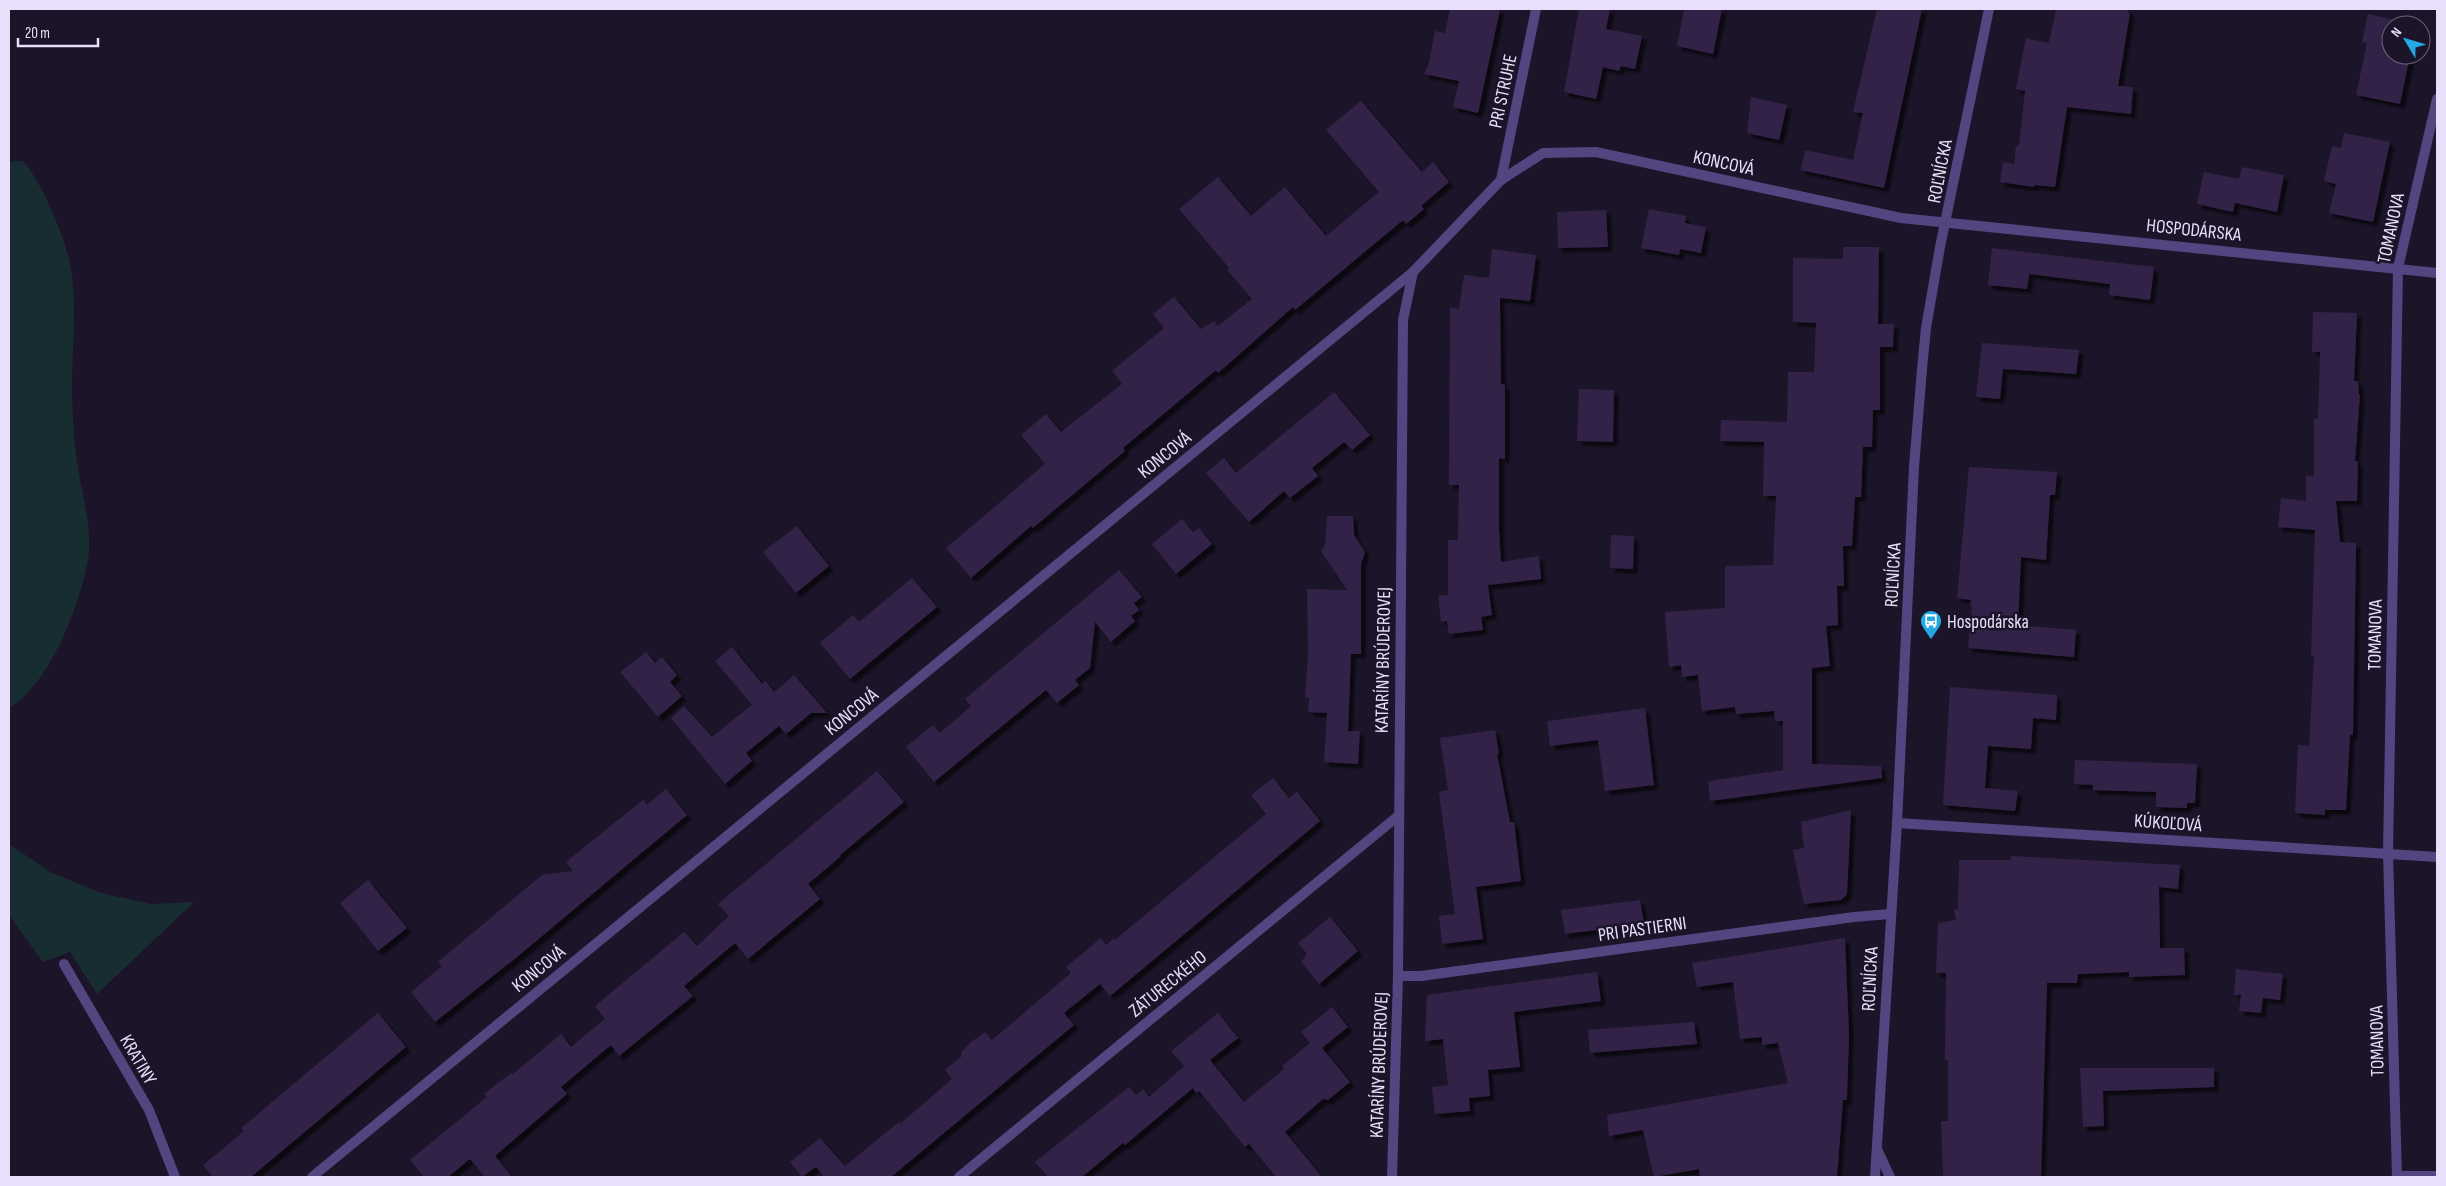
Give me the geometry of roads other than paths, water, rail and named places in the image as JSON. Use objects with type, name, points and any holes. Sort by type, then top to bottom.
[{"type":"street","name":"PRI STRUHE","points":[[1501,180],[1536,9]]},
{"type":"street","name":"ROĽNÍCKA","points":[[1874,1177],[1878,1149],[1890,914],[1897,823],[1914,466],[1926,328],[1989,9]]},
{"type":"street","name":"TOMANOVA","points":[[2397,1176],[2388,853],[2398,268],[2437,99]]},
{"type":"street","name":"KONCOVÁ","points":[[1501,180],[1543,153],[1596,152],[1901,218],[1946,221]]},
{"type":"street","points":[[1413,272],[1501,180]]},
{"type":"street","name":"HOSPODÁRSKA","points":[[1946,221],[2437,273]]},
{"type":"street","name":"KONCOVÁ","points":[[312,1177],[1413,272]]},
{"type":"street","name":"KATARÍNY BRÚDEROVEJ","points":[[1392,1177],[1398,976],[1403,320],[1413,272]]},
{"type":"street","name":"ZÁTURECKÉHO","points":[[959,1177],[1398,816]]},
{"type":"street","name":"KÚKOĽOVÁ","points":[[1897,823],[2437,857]]},
{"type":"street","name":"PRI PASTIERNI","points":[[1398,976],[1421,976],[1854,917],[1890,914]]},
{"type":"street","name":"KRATINY","points":[[64,964],[149,1110],[175,1177]]},
{"type":"street","name":"ROĽNÍCKA","points":[[1878,1149],[1890,1177]]},
{"type":"street","points":[[2397,1176],[2437,1176]]},
{"type":"place","name":"Hospodárska","points":[[1931,640]]}]
